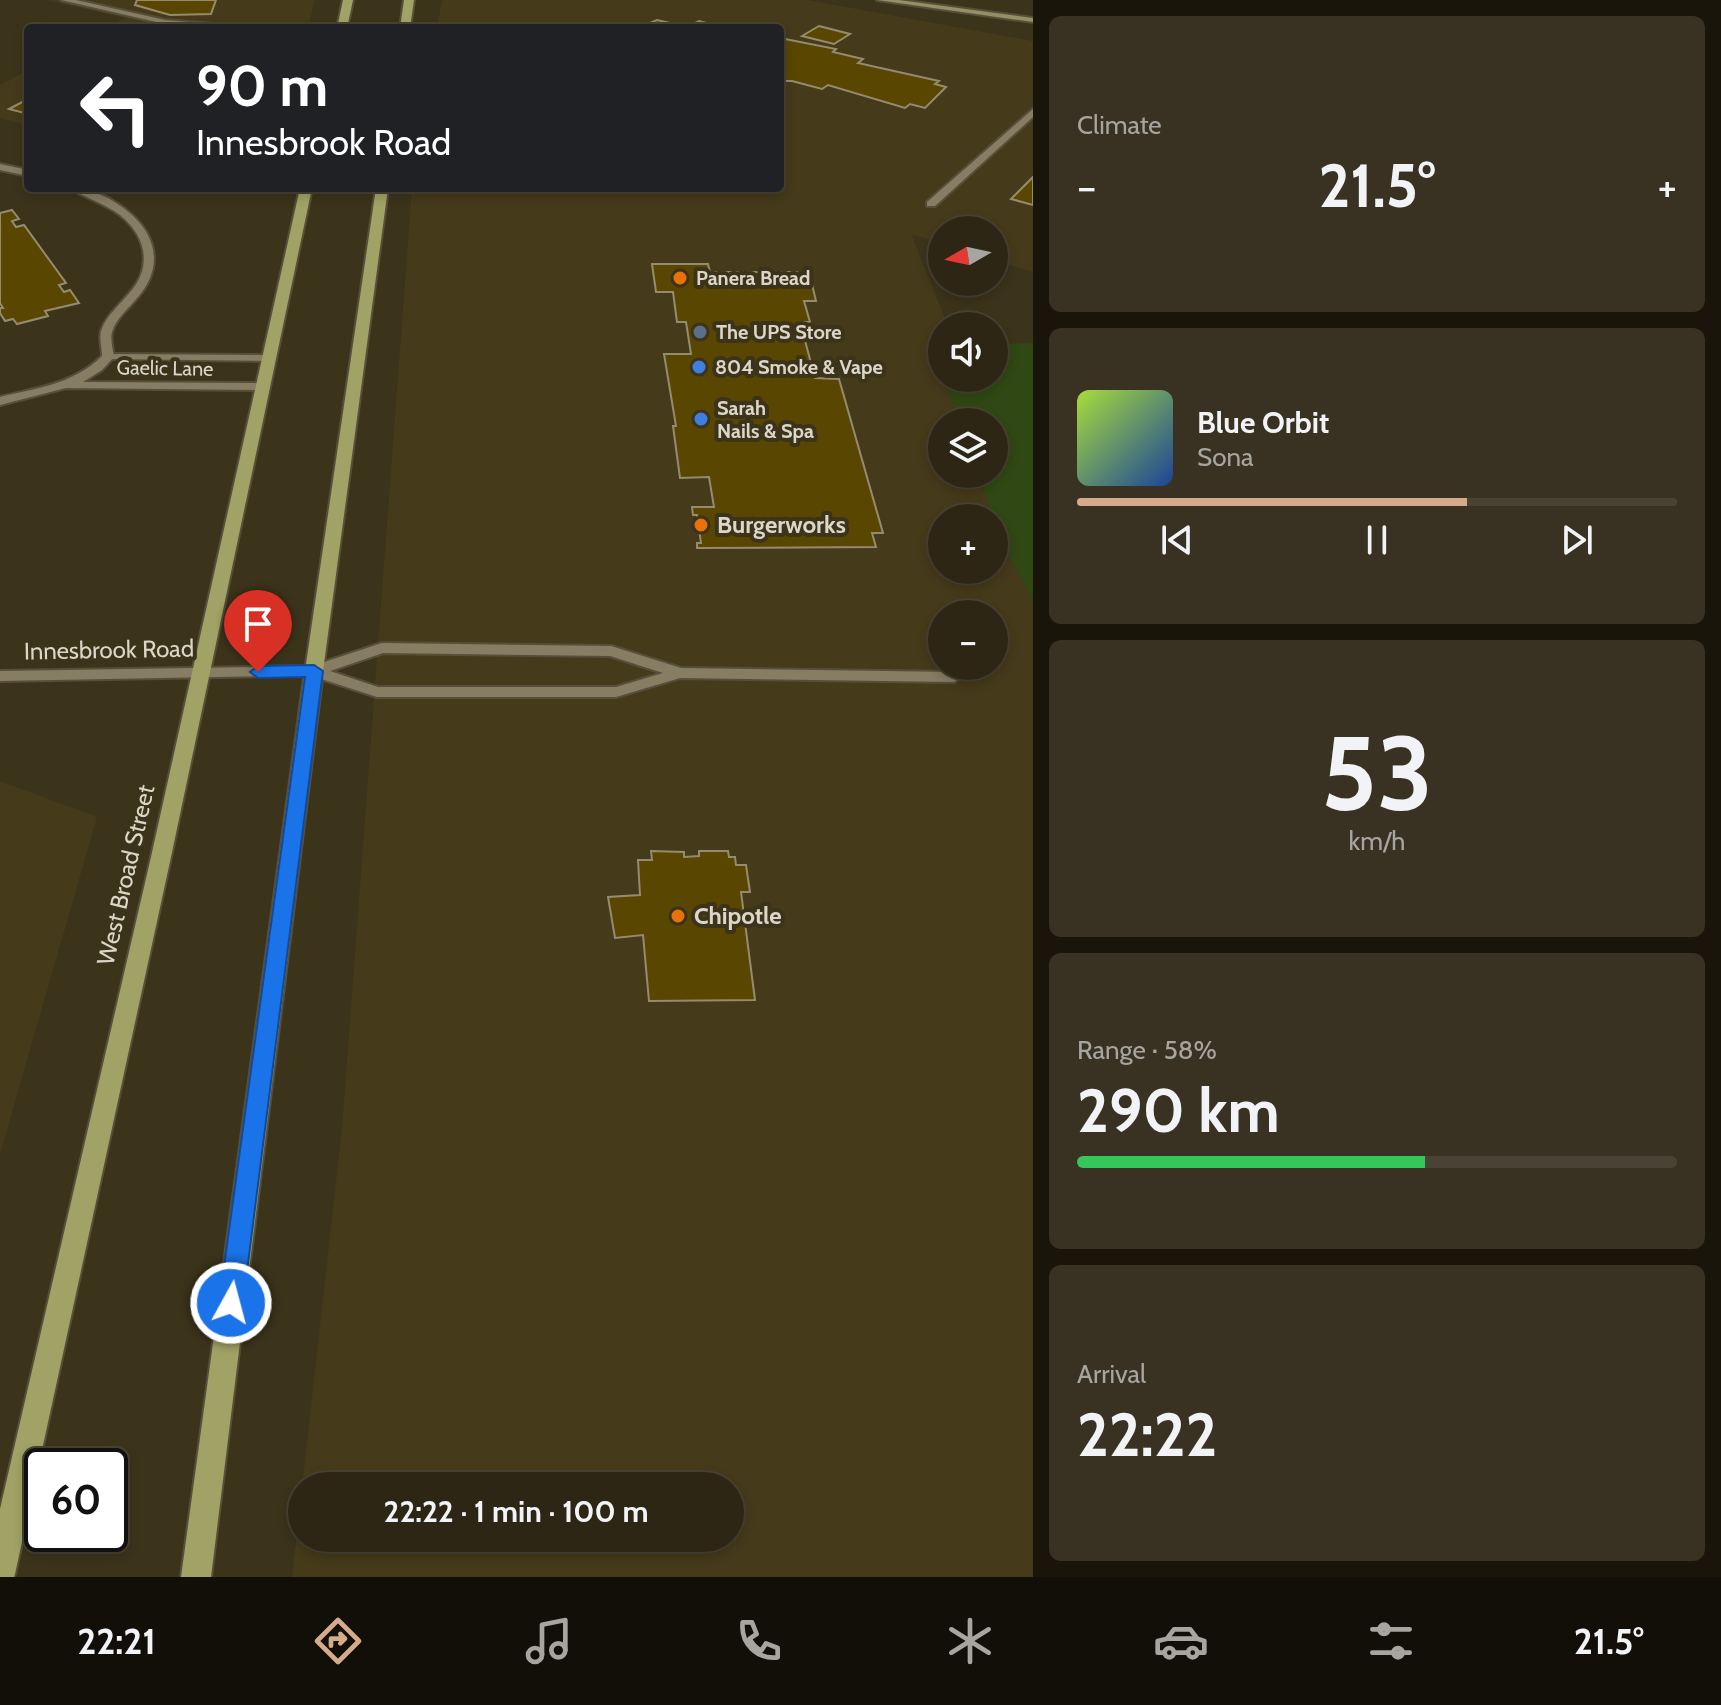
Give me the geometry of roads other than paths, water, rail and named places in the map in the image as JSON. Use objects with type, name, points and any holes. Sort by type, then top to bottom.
[{"type":"main road","points":[[343,24],[348,0]]},
{"type":"main road","points":[[406,24],[409,0]]},
{"type":"main road","name":"West Broad Street","points":[[0,1574],[202,673],[305,192]]},
{"type":"main road","points":[[196,1577],[314,671],[381,192]]},
{"type":"street","points":[[65,0],[165,22],[189,24]]},
{"type":"street","points":[[881,0],[1033,20]]},
{"type":"street","points":[[931,204],[1033,112]]},
{"type":"street","points":[[0,167],[24,172]]},
{"type":"street","name":"Gaelic Lane","points":[[67,385],[101,366],[108,357],[106,332],[145,278],[149,262],[148,240],[137,224],[98,196],[86,192]]},
{"type":"street","points":[[108,357],[270,358]]},
{"type":"street","name":"Gaelic Lane","points":[[0,401],[67,385],[263,387]]},
{"type":"street","points":[[314,671],[382,648],[611,651],[680,673],[928,677]]},
{"type":"street","points":[[314,671],[377,692],[616,692],[680,673]]},
{"type":"street","name":"Innesbrook Road","points":[[0,676],[314,671]]},
{"type":"place","name":"Panera Bread","points":[[680,278]]},
{"type":"place","name":"The UPS Store","points":[[700,332]]},
{"type":"place","name":"804 Smoke & Vape","points":[[699,367]]},
{"type":"place","name":"Sarah Nails & Spa","points":[[701,419]]},
{"type":"place","name":"Burgerworks","points":[[701,525]]},
{"type":"place","name":"Chipotle","points":[[678,916]]}]
